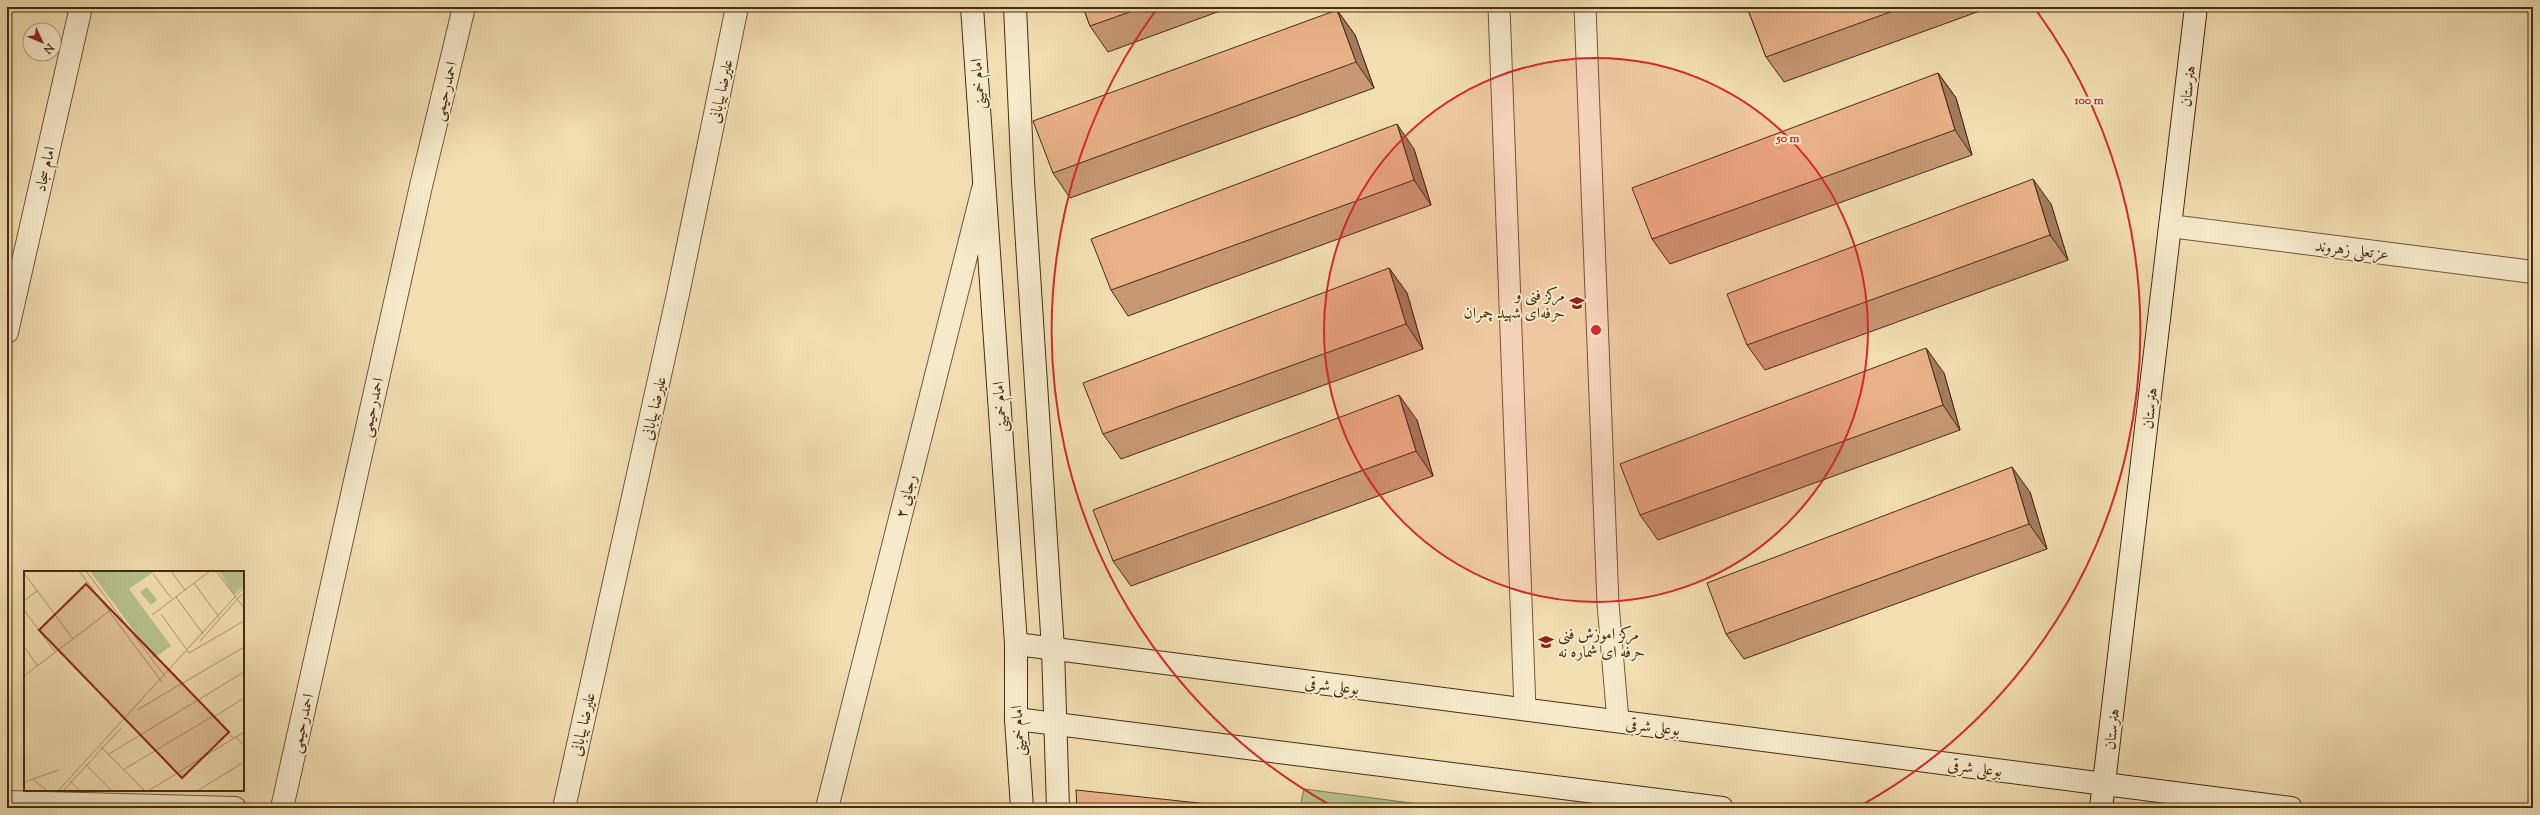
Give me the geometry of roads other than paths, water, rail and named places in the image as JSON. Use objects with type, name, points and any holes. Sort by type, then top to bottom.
[{"type":"main road","name":"امام سجاد","points":[[7,332],[81,7]]},
{"type":"main road","name":"احمدرحیمی","points":[[282,808],[421,186],[464,7]]},
{"type":"main road","name":"علیرضا بیابانی","points":[[564,808],[678,294],[737,7]]},
{"type":"main road","name":"امام خمینی","points":[[972,7],[1016,644],[1016,719],[1022,808]]},
{"type":"main road","points":[[1015,7],[1023,181],[1053,649],[1054,724],[1058,808]]},
{"type":"main road","name":"هنرستان","points":[[2101,808],[2196,7]]},
{"type":"main road","name":"رجایی ۲","points":[[827,808],[984,184]]},
{"type":"main road","name":"عزتعلی زهروند","points":[[2170,226],[2533,272]]},
{"type":"main road","name":"بوعلی شرقی","points":[[1016,644],[2291,808]]},
{"type":"main road","points":[[1016,719],[1722,808]]},
{"type":"main road","points":[[7,802],[235,808]]},
{"type":"lane","points":[[1499,7],[1525,709]]},
{"type":"lane","points":[[1585,7],[1608,604],[1618,721]]},
{"type":"place","name":"مرکز فنی و حرفه‌ای شهید چمران","points":[[1577,303]]},
{"type":"place","name":"مرکز اموزش فنی حرفه ای شماره نه","points":[[1546,642]]}]
